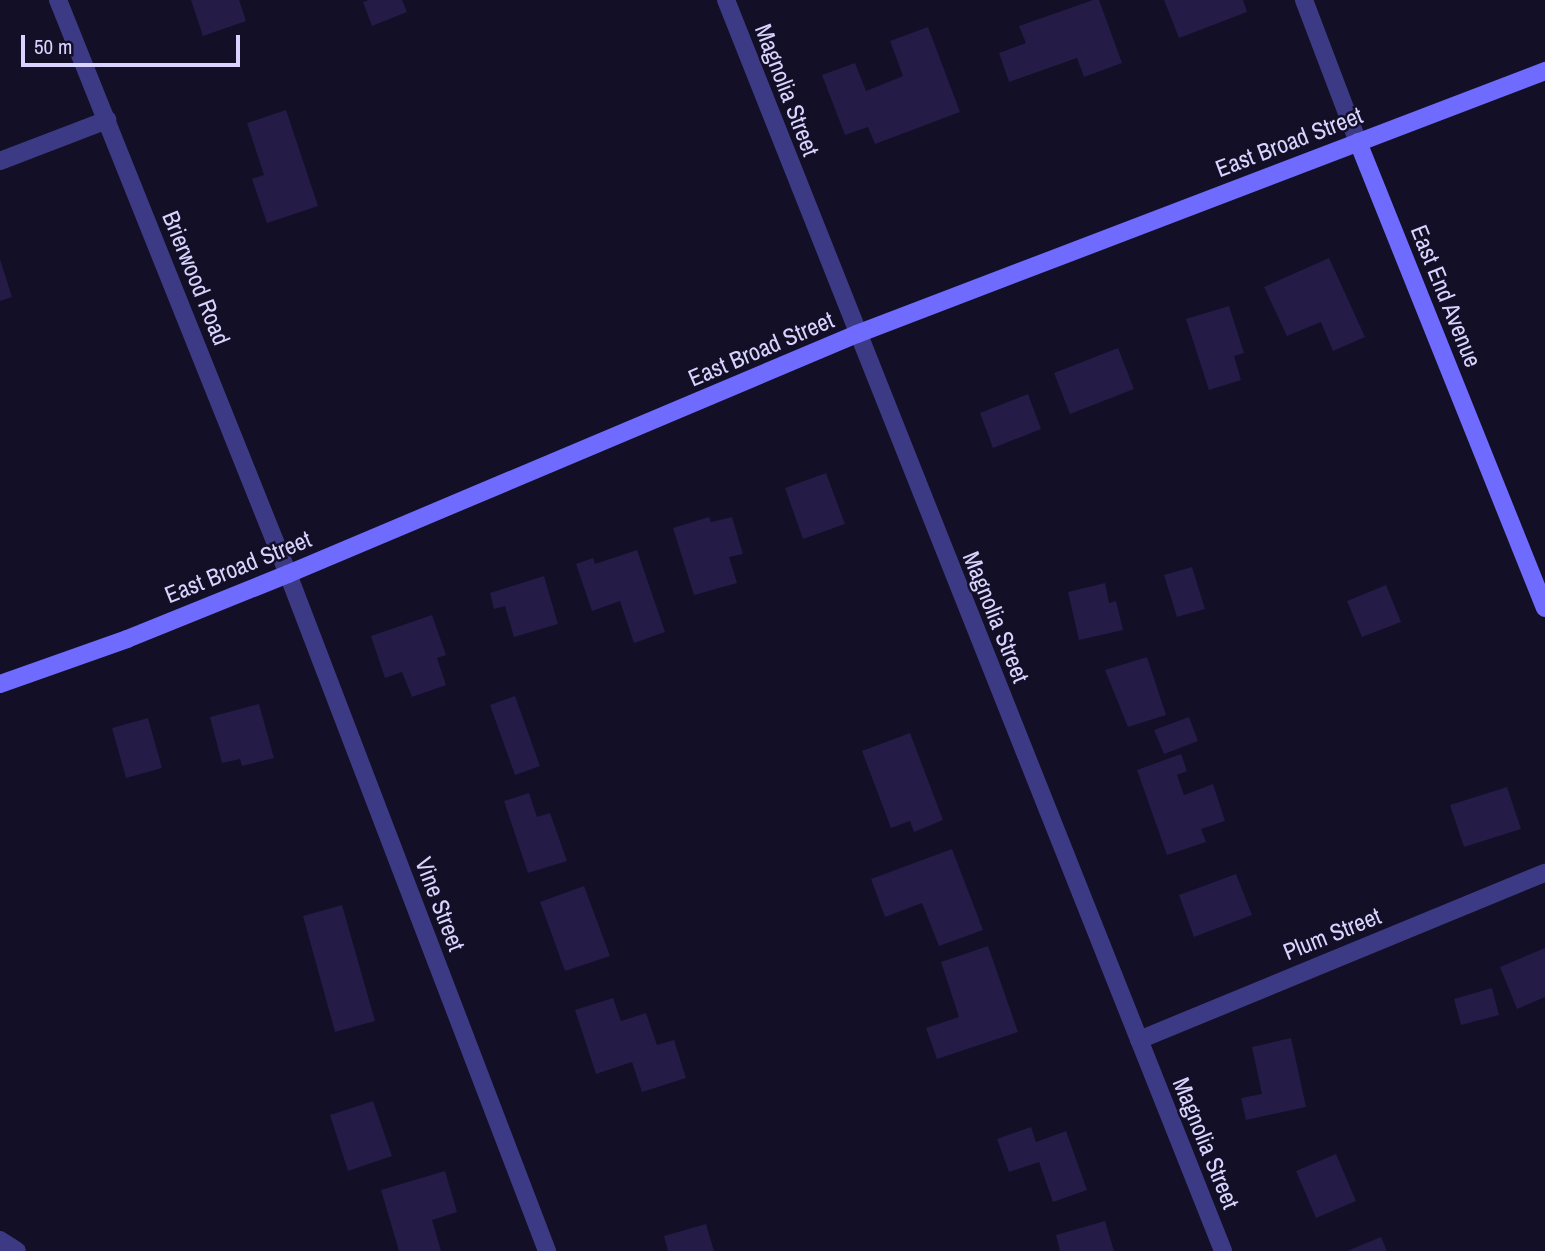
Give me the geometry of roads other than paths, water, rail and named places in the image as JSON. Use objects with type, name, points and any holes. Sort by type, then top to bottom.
[{"type":"main road","name":"East Broad Street","points":[[0,684],[127,639],[857,334],[1545,71]]},
{"type":"main road","name":"East End Avenue","points":[[1358,142],[1545,608]]},
{"type":"street","name":"Brierwood Road","points":[[58,0],[288,573]]},
{"type":"street","name":"Magnolia Street","points":[[726,0],[1223,1251]]},
{"type":"street","name":"East End Avenue","points":[[1304,0],[1358,142]]},
{"type":"street","points":[[0,161],[107,120]]},
{"type":"street","name":"Vine Street","points":[[288,573],[547,1251]]},
{"type":"street","name":"Plum Street","points":[[1139,1040],[1545,873]]},
{"type":"street","points":[[0,1240],[17,1251]]}]
